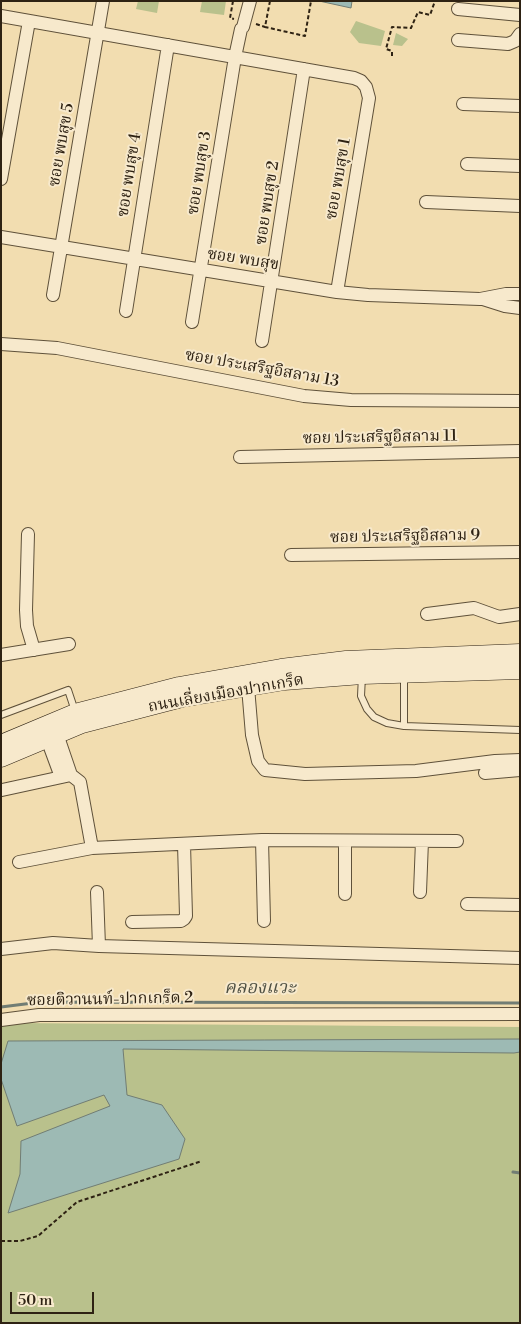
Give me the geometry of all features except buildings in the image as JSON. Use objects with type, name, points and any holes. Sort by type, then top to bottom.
[{"type":"main road","name":"ถนนเลี่ยงเมืองปากเกร็ด","points":[[1,744],[75,714],[179,686],[281,668],[346,660],[520,653]]},
{"type":"main road","name":"ถนนเลี่ยงเมืองปากเกร็ด","points":[[1,758],[82,724],[182,698],[284,681],[362,674],[520,670]]},
{"type":"street","name":"ซอย พบสุข 5","points":[[53,295],[103,1]]},
{"type":"street","name":"ซอย พบสุข 3","points":[[192,322],[234,57],[250,1]]},
{"type":"street","points":[[458,9],[520,15]]},
{"type":"street","points":[[1,16],[304,69]]},
{"type":"street","points":[[1,178],[29,21]]},
{"type":"street","points":[[458,40],[508,44],[515,41],[520,34]]},
{"type":"street","name":"ซอย พบสุข 4","points":[[126,311],[168,45]]},
{"type":"street","name":"ซอย พบสุข 1","points":[[304,69],[361,81],[366,87],[369,98],[337,292]]},
{"type":"street","name":"ซอย พบสุข 2","points":[[262,341],[304,69]]},
{"type":"street","points":[[463,104],[520,106]]},
{"type":"street","points":[[467,164],[520,166]]},
{"type":"street","points":[[426,202],[520,206]]},
{"type":"street","name":"ซอย พบสุข","points":[[1,238],[337,292],[368,295],[480,298],[520,294]]},
{"type":"street","name":"ซอย พบสุข","points":[[480,298],[505,306],[520,308]]},
{"type":"street","name":"ซอย ประเสริฐอิสลาม 13","points":[[1,344],[57,348],[304,396],[351,400],[520,401]]},
{"type":"street","name":"ซอย ประเสริฐอิสลาม 11","points":[[240,457],[520,452]]},
{"type":"street","points":[[28,534],[26,610],[34,650]]},
{"type":"street","name":"ซอย ประเสริฐอิสลาม 9","points":[[291,555],[520,552]]},
{"type":"street","points":[[427,614],[474,608],[499,617],[520,614]]},
{"type":"street","points":[[1,655],[70,644]]},
{"type":"street","points":[[248,687],[252,735],[258,761],[265,770],[305,774],[416,771],[486,762],[520,760]]},
{"type":"street","points":[[52,736],[66,776]]},
{"type":"street","points":[[485,773],[520,770]]},
{"type":"street","points":[[2,790],[66,776],[80,782],[92,848]]},
{"type":"street","points":[[19,862],[92,848],[262,840],[457,841]]},
{"type":"street","points":[[262,840],[264,921]]},
{"type":"street","points":[[345,840],[345,894]]},
{"type":"street","points":[[420,892],[422,841]]},
{"type":"street","points":[[132,922],[181,921],[186,916],[184,844]]},
{"type":"street","points":[[97,892],[99,946]]},
{"type":"street","points":[[467,904],[520,905]]},
{"type":"street","points":[[1,949],[53,943],[99,946],[520,958]]},
{"type":"street","name":"ซอยติวานนท์-ปากเกร็ด 2","points":[[1,1020],[39,1015],[520,1014]]},
{"type":"lane","points":[[362,674],[361,696],[367,709],[374,717],[387,723],[404,726],[520,730]]},
{"type":"lane","points":[[404,674],[404,726]]},
{"type":"lane","points":[[1,715],[68,690],[75,714]]},
{"type":"path","points":[[270,1],[265,27],[305,36],[311,1]]},
{"type":"path","points":[[392,56],[392,51],[386,49],[392,27],[411,28],[418,12],[430,16],[435,1]]},
{"type":"path","points":[[1,1241],[20,1241],[38,1236],[77,1202],[202,1161]]},
{"type":"green space","points":[[138,1],[159,1],[157,13],[136,9]]},
{"type":"green space","points":[[202,1],[226,1],[224,15],[200,12]]},
{"type":"green space","points":[[356,21],[385,31],[381,46],[359,43],[350,32]]},
{"type":"green space","points":[[396,33],[408,39],[402,46],[393,45]]},
{"type":"green space","points":[[16,1023],[520,1027],[520,1323],[1,1323],[1,1025]]},
{"type":"water","points":[[319,1],[352,1],[351,8]]},
{"type":"water","points":[[520,1039],[520,1052],[514,1053],[123,1049],[127,1095],[162,1105],[185,1139],[179,1159],[8,1213],[20,1174],[21,1141],[110,1106],[104,1095],[17,1126],[1,1079],[1,1064],[8,1041]]},
{"type":"waterway","name":"คลองแวะ","points":[[1,1007],[41,1002],[520,1003]]},
{"type":"waterway","points":[[513,1172],[520,1173]]}]
